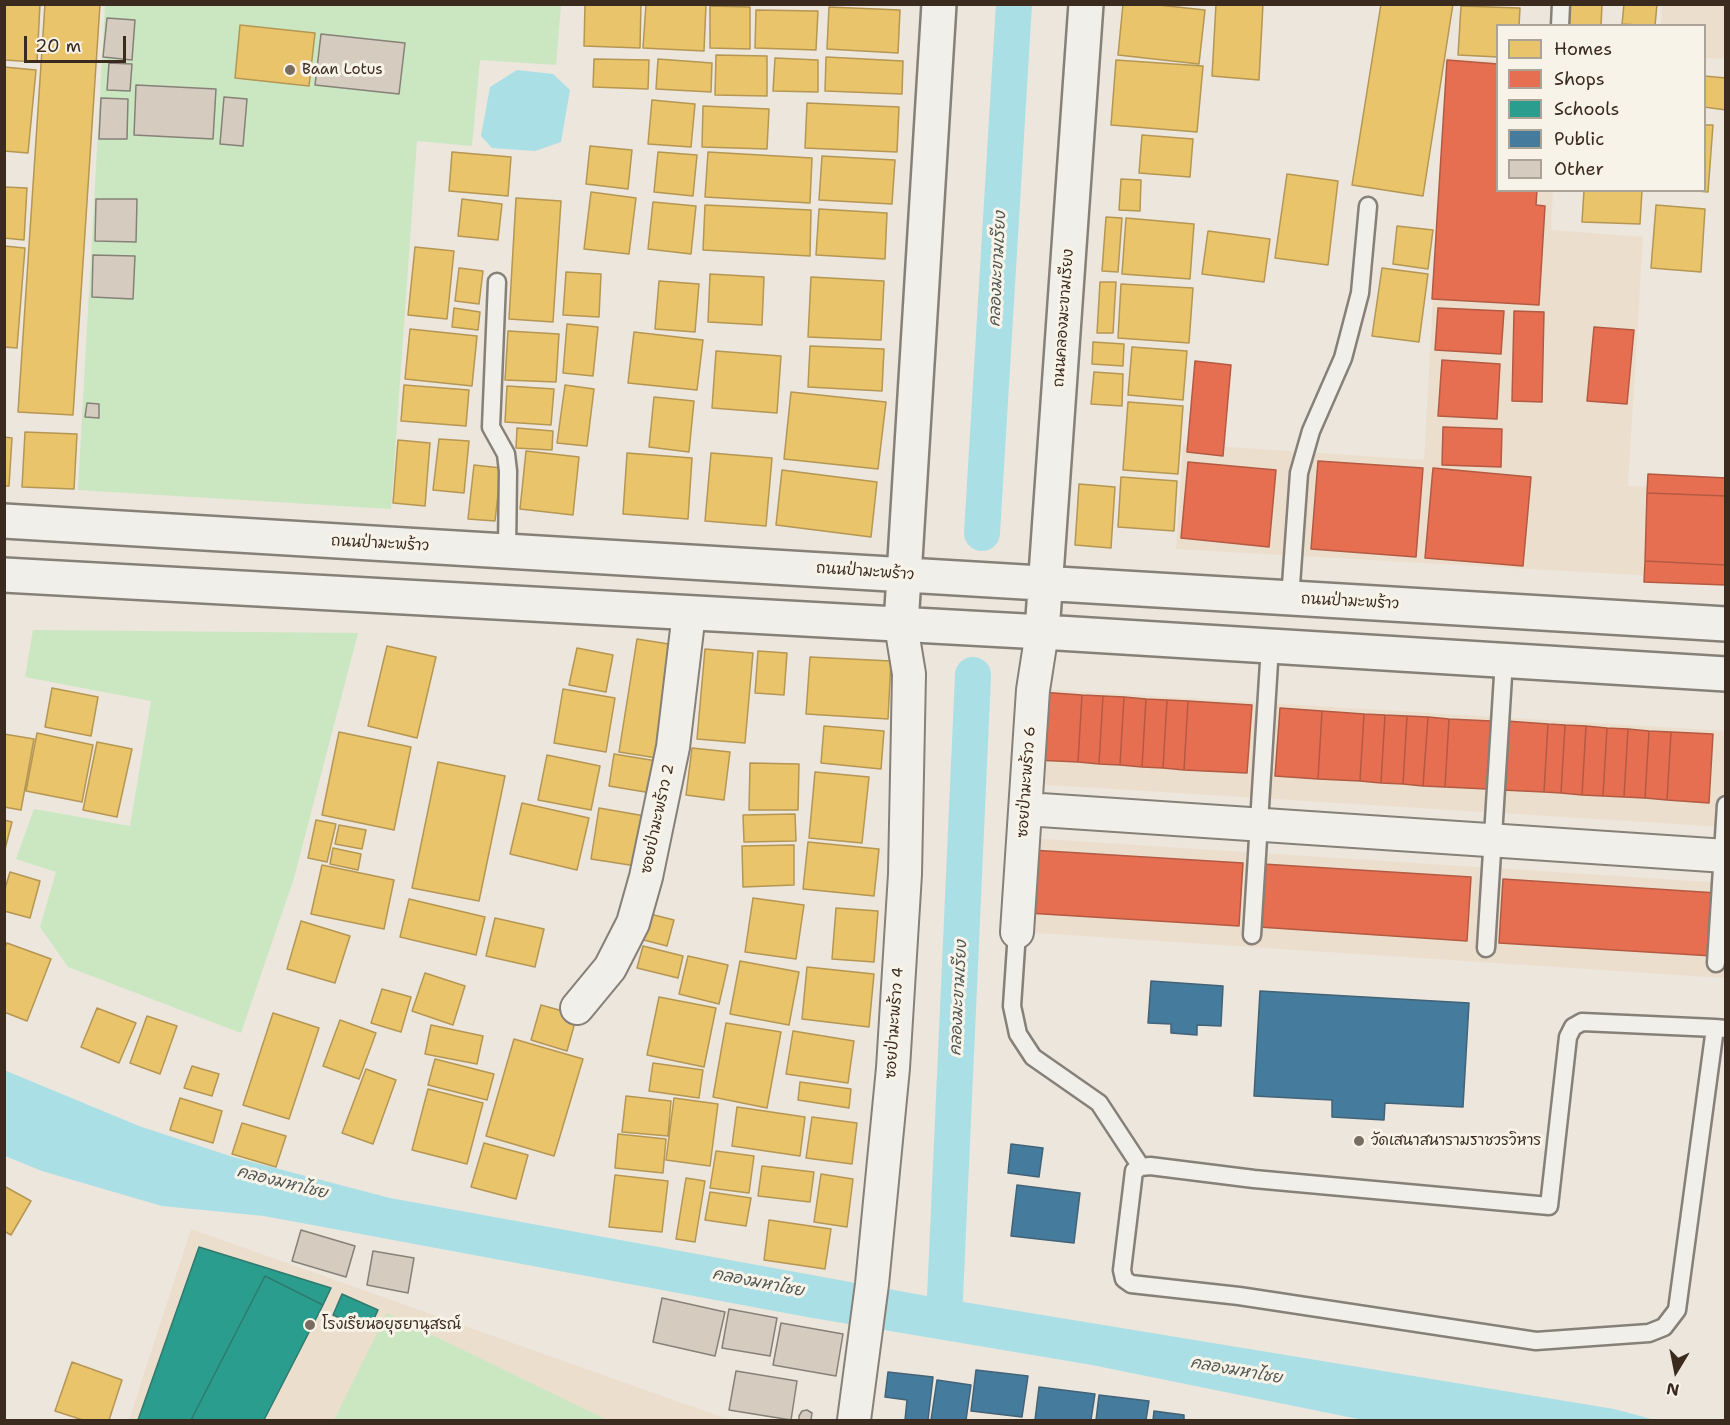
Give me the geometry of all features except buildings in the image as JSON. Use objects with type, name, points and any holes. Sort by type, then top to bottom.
[{"type":"street","points":[[902,625],[939,4]]},
{"type":"street","name":"ถนนคลองมะขามเรียง","points":[[1042,632],[1086,4]]},
{"type":"street","name":"ถนนป่ามะพร้าว","points":[[4,521],[1725,624]]},
{"type":"street","points":[[356,593],[358,542]]},
{"type":"street","points":[[4,575],[1042,632],[1725,674]]},
{"type":"street","name":"ซอยป่ามะพร้าว 2","points":[[577,1008],[610,968],[633,923],[646,877],[673,747],[689,613]]},
{"type":"street","name":"ซอยป่ามะพร้าว 4","points":[[854,1420],[872,1284],[893,1068],[905,874],[909,674],[902,625]]},
{"type":"street","name":"ซอยป่ามะพร้าว 6","points":[[1017,932],[1033,690],[1042,632]]},
{"type":"street","points":[[1026,809],[1724,856]]},
{"type":"lane","points":[[1560,24],[1561,4]]},
{"type":"lane","points":[[1290,599],[1299,473],[1311,431],[1343,358],[1360,293],[1368,206]]},
{"type":"lane","points":[[497,282],[491,427],[506,454],[508,471],[507,551]]},
{"type":"lane","points":[[1252,935],[1270,646]]},
{"type":"lane","points":[[1486,948],[1504,660]]},
{"type":"lane","points":[[1716,963],[1724,856],[1725,805]]},
{"type":"lane","points":[[1017,932],[1011,1006],[1018,1034],[1033,1057],[1099,1103],[1141,1167]]},
{"type":"lane","points":[[1582,1022],[1720,1029],[1677,1310],[1664,1327],[1649,1333],[1536,1341],[1239,1296],[1131,1284],[1124,1279],[1122,1270],[1134,1171],[1141,1167],[1150,1166],[1254,1179],[1549,1206],[1568,1037],[1573,1027],[1582,1022]]},
{"type":"shaded area","points":[[1662,5],[1725,5],[1725,59],[1706,58],[1706,24],[1661,24]]},
{"type":"shaded area","points":[[1446,57],[1496,61],[1496,192],[1553,192],[1551,230],[1643,237],[1628,486],[1725,490],[1725,580],[1176,549],[1183,444],[1424,460]]},
{"type":"shaded area","points":[[1038,689],[1725,731],[1725,827],[1033,784]]},
{"type":"shaded area","points":[[1028,838],[1725,883],[1725,978],[1022,932]]},
{"type":"shaded area","name":"โรงเรียนอยุธยานุสรณ์","points":[[191,1229],[730,1420],[129,1420]]},
{"type":"green space","points":[[105,5],[561,5],[556,65],[480,60],[472,146],[417,141],[391,509],[78,490]]},
{"type":"green space","points":[[33,630],[358,633],[294,878],[241,1033],[68,967],[40,927],[56,872],[16,859],[34,809],[130,826],[151,701],[25,677]]},
{"type":"green space","points":[[387,1313],[607,1420],[334,1420]]},
{"type":"water","points":[[517,70],[553,74],[570,90],[561,142],[535,151],[492,148],[481,136],[490,87]]},
{"type":"water","name":"คลองมหาไชย","points":[[4,1070],[139,1126],[233,1157],[390,1198],[927,1296],[1614,1409],[1655,1420],[1363,1420],[1092,1365],[807,1317],[264,1216],[162,1206],[42,1171],[5,1156]]},
{"type":"waterway","name":"คลองมะขามเรียง","points":[[982,533],[1014,4]]},
{"type":"waterway","name":"คลองมะขามเรียง","points":[[944,1320],[973,675]]},
{"type":"place","name":"Baan Lotus","points":[[290,70]]},
{"type":"place","name":"วัดเสนาสนารามราชวรวิหาร","points":[[1359,1141]]},
{"type":"place","name":"โรงเรียนอยุธยานุสรณ์","points":[[310,1325]]}]
